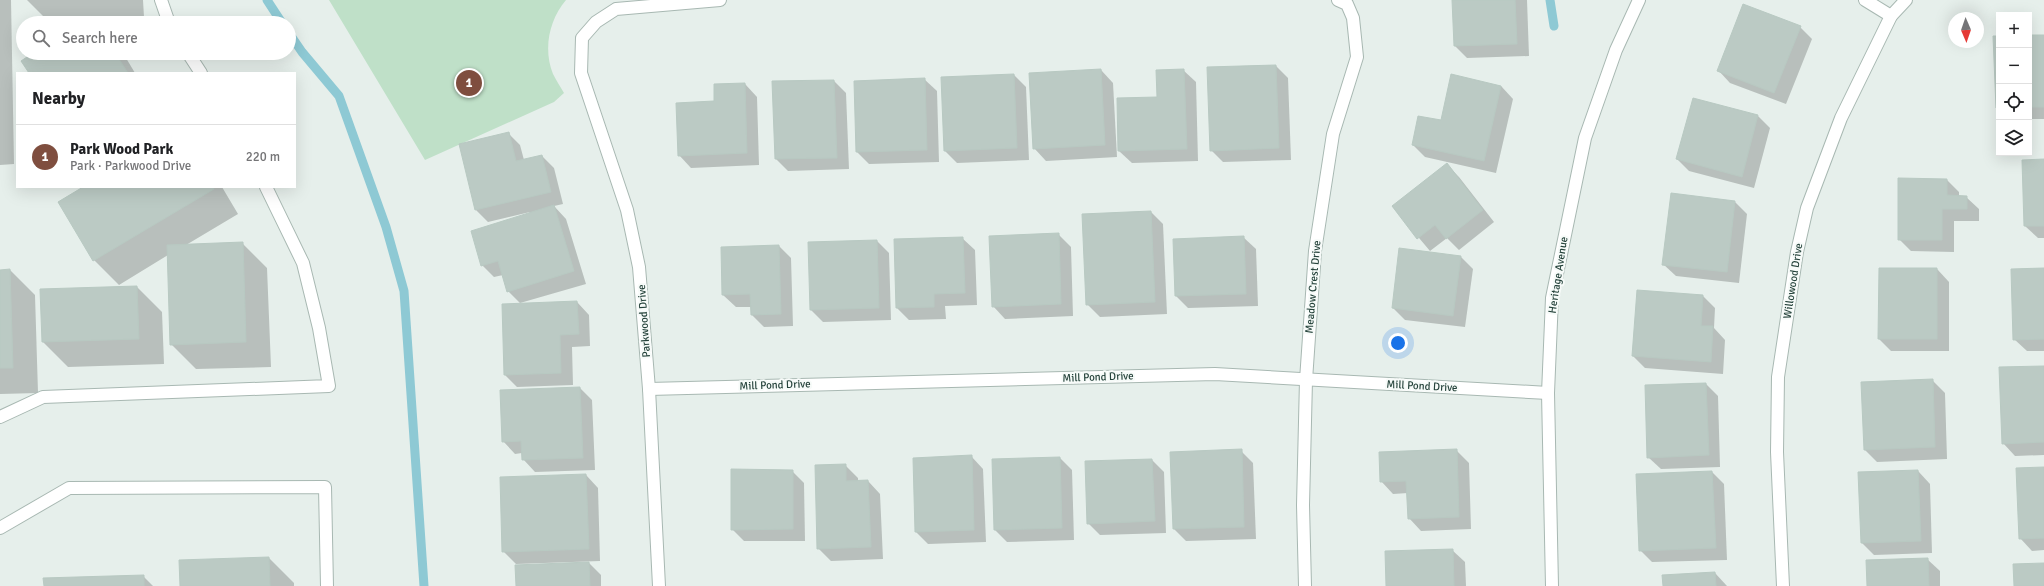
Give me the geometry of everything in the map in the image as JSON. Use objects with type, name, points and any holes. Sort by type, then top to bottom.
[{"type":"street","points":[[161,0],[167,16]]},
{"type":"street","name":"Parkwood Drive","points":[[659,586],[649,389],[639,267],[628,210],[581,73],[582,38],[596,22],[616,9],[720,0]]},
{"type":"street","name":"Meadow Crest Drive","points":[[1305,586],[1303,505],[1306,380],[1316,252],[1333,134],[1357,56],[1353,18],[1347,4],[1338,0]]},
{"type":"street","name":"Heritage Avenue","points":[[1552,586],[1548,393],[1552,298],[1585,138],[1616,50],[1639,0]]},
{"type":"street","points":[[1865,0],[1891,16]]},
{"type":"street","name":"Willowood Drive","points":[[1783,586],[1777,452],[1778,377],[1797,252],[1807,208],[1841,118],[1891,16],[1906,0]]},
{"type":"street","points":[[193,60],[200,72]]},
{"type":"street","points":[[0,417],[43,397],[329,386],[319,328],[303,263],[266,188]]},
{"type":"street","name":"Mill Pond Drive","points":[[649,389],[1215,374],[1548,393]]},
{"type":"street","points":[[0,528],[69,488],[325,487],[327,586]]},
{"type":"green space","points":[[329,0],[566,0],[555,16],[549,35],[548,45],[548,55],[553,74],[564,93],[554,102],[425,160]]},
{"type":"building","points":[[1452,0],[1515,0],[1517,44],[1454,46]]},
{"type":"building","points":[[1743,4],[1801,26],[1774,93],[1717,71]]},
{"type":"building","points":[[2032,35],[2044,35],[2044,107],[2032,107]]},
{"type":"building","points":[[1993,36],[1996,36],[1996,108]]},
{"type":"building","points":[[120,60],[127,72],[28,72],[21,61]]},
{"type":"building","points":[[1276,65],[1279,148],[1210,151],[1207,67]]},
{"type":"building","points":[[1101,69],[1105,145],[1033,149],[1029,73]]},
{"type":"building","points":[[1184,69],[1187,149],[1118,151],[1117,98],[1157,97],[1156,70]]},
{"type":"building","points":[[1014,74],[1017,148],[944,151],[941,77]]},
{"type":"building","points":[[1451,74],[1501,86],[1484,161],[1412,145],[1418,116],[1441,120]]},
{"type":"building","points":[[925,78],[927,150],[856,152],[854,81]]},
{"type":"building","points":[[834,80],[837,158],[775,159],[772,81]]},
{"type":"building","points":[[745,83],[747,153],[678,156],[676,103],[714,101],[714,84]]},
{"type":"building","points":[[1693,98],[1758,115],[1742,177],[1676,159]]},
{"type":"building","points":[[509,132],[516,161],[542,155],[551,192],[475,210],[459,144]]},
{"type":"building","points":[[2044,159],[2044,226],[2024,226],[2022,160]]},
{"type":"building","points":[[1447,163],[1483,210],[1446,239],[1435,225],[1417,239],[1392,206]]},
{"type":"building","points":[[1898,178],[1947,179],[1947,195],[1967,196],[1967,209],[1942,209],[1942,240],[1898,240]]},
{"type":"building","points":[[81,188],[214,189],[93,261],[58,202]]},
{"type":"building","points":[[1671,193],[1735,201],[1727,272],[1662,265]]},
{"type":"building","points":[[554,205],[574,271],[507,292],[498,261],[481,266],[471,231]]},
{"type":"building","points":[[1151,211],[1155,302],[1086,305],[1082,214]]},
{"type":"building","points":[[1059,233],[1061,304],[992,307],[989,236]]},
{"type":"building","points":[[1244,236],[1246,294],[1175,296],[1173,239]]},
{"type":"building","points":[[963,237],[965,293],[934,294],[934,307],[896,308],[894,239]]},
{"type":"building","points":[[877,240],[879,308],[810,310],[808,242]]},
{"type":"building","points":[[243,242],[246,342],[170,345],[167,245]]},
{"type":"building","points":[[779,245],[781,314],[751,315],[750,294],[722,295],[721,247]]},
{"type":"building","points":[[1399,248],[1461,256],[1453,316],[1392,308]]},
{"type":"building","points":[[1879,268],[1937,268],[1937,339],[1878,339]]},
{"type":"building","points":[[2044,268],[2044,339],[2013,340],[2011,269]]},
{"type":"building","points":[[10,269],[13,368],[0,368],[0,270]]},
{"type":"building","points":[[137,286],[139,339],[42,342],[40,289]]},
{"type":"building","points":[[1637,290],[1703,295],[1701,326],[1713,326],[1711,362],[1632,356]]},
{"type":"building","points":[[577,301],[579,334],[560,335],[561,373],[504,375],[502,304]]},
{"type":"building","points":[[2044,366],[2044,442],[2002,444],[1999,367]]},
{"type":"building","points":[[1933,379],[1935,447],[1864,450],[1861,382]]},
{"type":"building","points":[[1706,383],[1709,455],[1647,458],[1645,385]]},
{"type":"building","points":[[580,387],[583,458],[522,460],[521,441],[502,442],[500,390]]},
{"type":"building","points":[[1242,449],[1244,527],[1173,529],[1170,452]]},
{"type":"building","points":[[1457,449],[1459,517],[1408,519],[1406,481],[1380,482],[1379,452]]},
{"type":"building","points":[[972,455],[974,530],[915,532],[913,458]]},
{"type":"building","points":[[1060,457],[1062,528],[994,530],[992,459]]},
{"type":"building","points":[[1152,459],[1155,521],[1087,524],[1085,461]]},
{"type":"building","points":[[846,464],[846,481],[868,480],[871,547],[817,549],[815,465]]},
{"type":"building","points":[[2044,467],[2044,538],[2019,539],[2016,468]]},
{"type":"building","points":[[731,469],[793,470],[793,529],[731,530]]},
{"type":"building","points":[[1918,470],[1921,541],[1861,543],[1858,472]]},
{"type":"building","points":[[1712,471],[1716,548],[1639,551],[1636,474]]},
{"type":"building","points":[[586,474],[589,549],[502,552],[500,477]]},
{"type":"building","points":[[1453,549],[1454,586],[1386,586],[1385,551]]},
{"type":"building","points":[[269,557],[270,586],[180,586],[179,560]]},
{"type":"building","points":[[1928,558],[1929,586],[1867,586],[1866,560]]},
{"type":"building","points":[[589,562],[590,586],[516,586],[515,565]]},
{"type":"building","points":[[2044,563],[2044,586],[2014,586],[2013,564]]},
{"type":"building","points":[[1715,572],[1716,586],[1663,586],[1662,575]]},
{"type":"building","points":[[144,575],[144,586],[44,586],[43,578]]},
{"type":"waterway","points":[[267,0],[277,16]]},
{"type":"waterway","points":[[1550,0],[1554,26]]},
{"type":"waterway","points":[[296,43],[339,96],[386,227],[404,291],[424,586]]},
{"type":"place","name":"Park Wood Park","points":[[469,83]]}]
